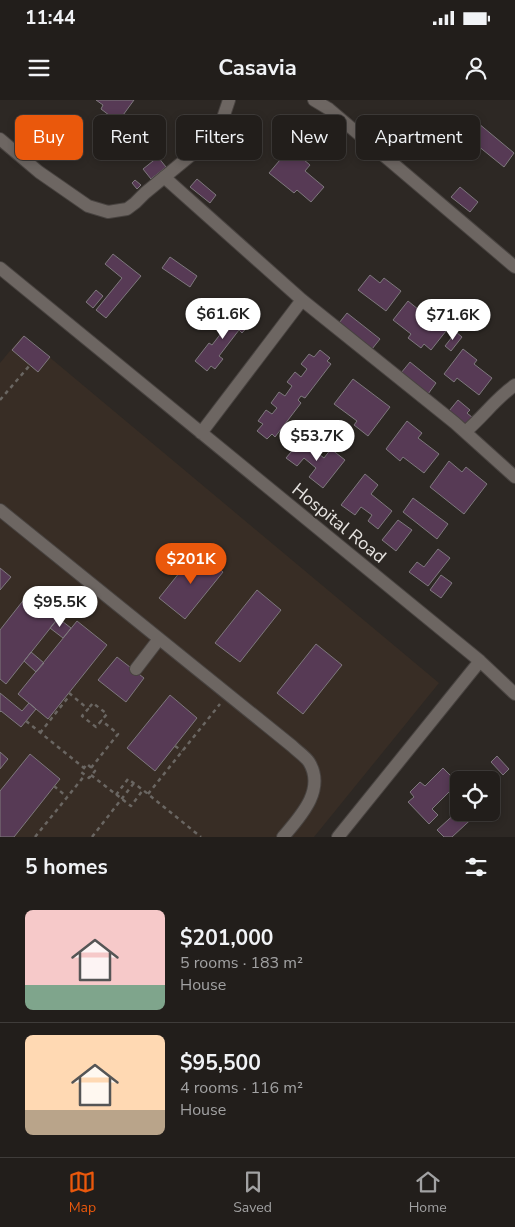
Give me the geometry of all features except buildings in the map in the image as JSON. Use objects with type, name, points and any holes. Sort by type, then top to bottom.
[{"type":"street","points":[[0,139],[39,172],[88,206],[108,212],[127,209],[213,136],[221,124],[230,100]]},
{"type":"street","points":[[314,100],[332,104],[515,267]]},
{"type":"street","points":[[164,177],[302,300],[465,432],[515,477]]},
{"type":"street","name":"Hospital Road","points":[[2,273],[480,661],[515,694]]},
{"type":"street","points":[[201,433],[302,300]]},
{"type":"street","points":[[465,432],[478,422],[515,385]]},
{"type":"street","points":[[0,510],[292,746],[308,762],[315,780],[311,800],[283,837]]},
{"type":"street","points":[[136,669],[160,639]]},
{"type":"street","points":[[338,837],[480,661]]},
{"type":"path","points":[[0,400],[30,365]]},
{"type":"path","points":[[40,733],[70,694],[88,709]]},
{"type":"path","points":[[148,794],[228,694]]},
{"type":"path","points":[[93,703],[107,714],[96,727],[82,716],[88,709],[93,703]]},
{"type":"path","points":[[92,768],[118,734],[101,720]]},
{"type":"path","points":[[26,721],[84,768]]},
{"type":"path","points":[[176,746],[182,751]]},
{"type":"path","points":[[87,764],[92,768],[95,771],[89,778],[81,772],[87,764]]},
{"type":"path","points":[[35,837],[85,775]]},
{"type":"path","points":[[91,775],[131,806],[143,790]]},
{"type":"path","points":[[116,794],[128,779],[201,837]]},
{"type":"path","points":[[92,837],[134,783]]},
{"type":"path","points":[[54,786],[67,797]]},
{"type":"shaded area","points":[[23,335],[439,683],[314,837],[0,837],[0,363]]}]
